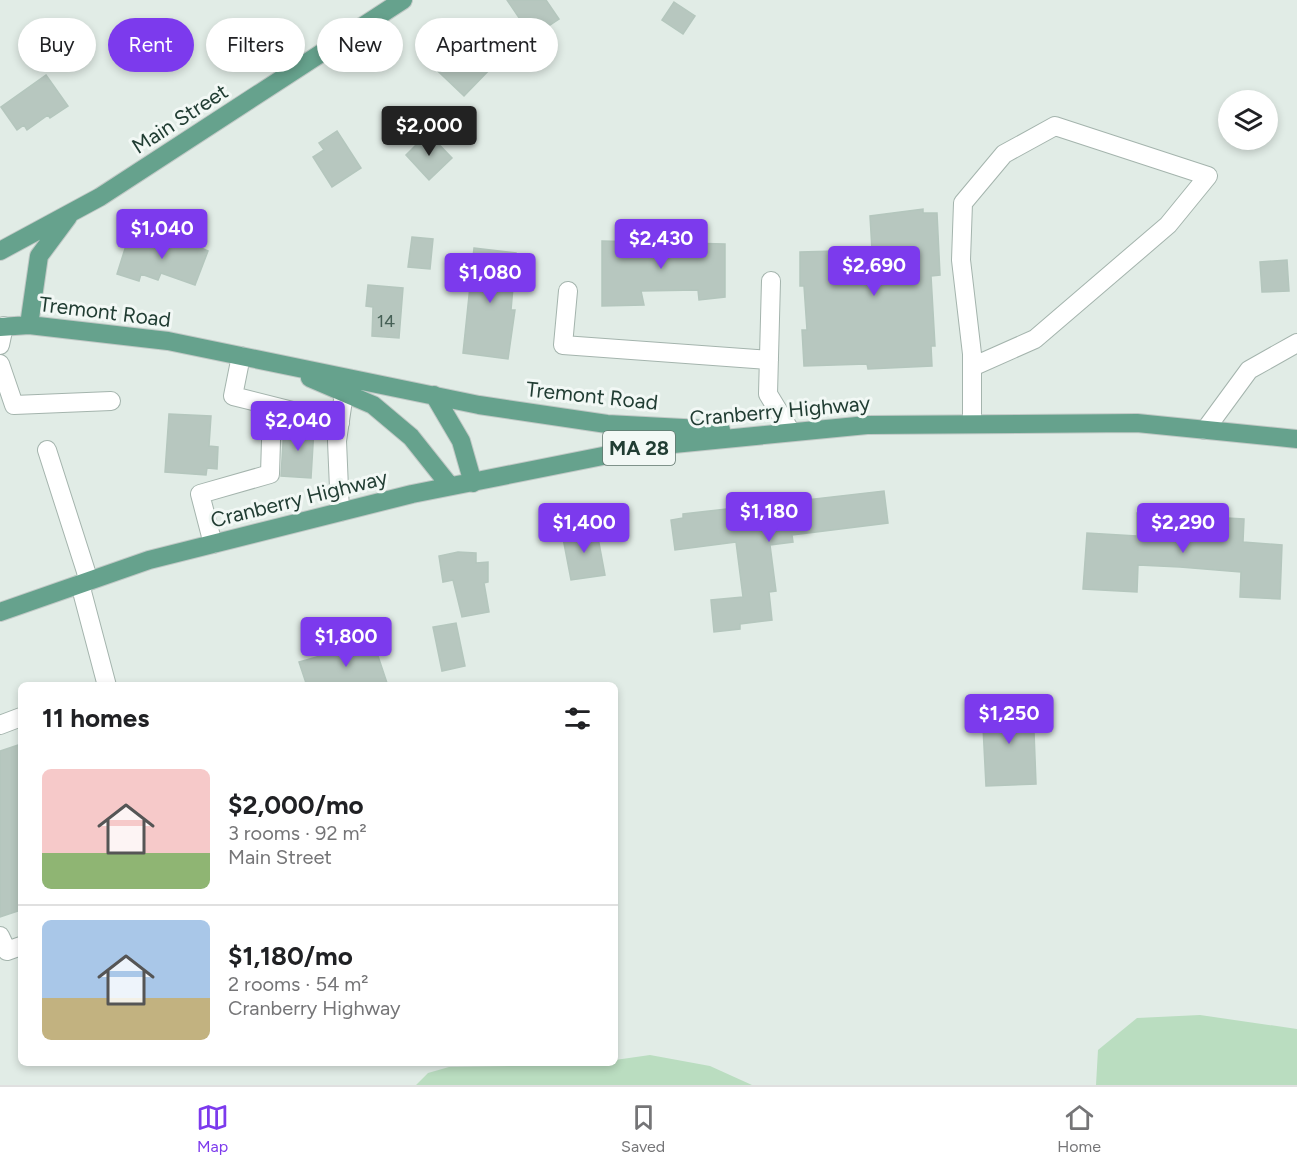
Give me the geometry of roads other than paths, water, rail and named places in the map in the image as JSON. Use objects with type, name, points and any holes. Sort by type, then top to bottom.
[{"type":"main road","name":"Main Street","points":[[0,251],[110,191],[403,0]]},
{"type":"main road","name":"Main Street","points":[[29,325],[39,256],[70,213]]},
{"type":"main road","name":"Main Street","points":[[0,264],[22,240]]},
{"type":"main road","name":"Tremont Road","points":[[2,327],[29,325],[168,340],[434,395],[607,424],[786,433]]},
{"type":"main road","name":"Tremont Road","points":[[276,363],[373,405],[411,437],[450,486]]},
{"type":"main road","points":[[434,395],[461,441],[473,483]]},
{"type":"main road","name":"Cranberry Highway","points":[[0,612],[149,560],[450,486],[653,446],[867,425],[1137,423],[1297,439]]},
{"type":"lane","points":[[972,367],[1035,339],[1168,225],[1208,176],[1055,126],[1004,154],[963,203],[961,260],[972,367],[972,424]]},
{"type":"lane","points":[[771,281],[768,394],[786,433]]},
{"type":"lane","points":[[568,291],[563,345],[769,360]]},
{"type":"lane","points":[[0,345],[2,327]]},
{"type":"lane","points":[[1205,430],[1249,370],[1297,344]]},
{"type":"lane","points":[[241,356],[233,396],[340,423]]},
{"type":"lane","points":[[0,364],[14,405],[111,401]]},
{"type":"lane","points":[[340,512],[337,441],[344,393]]},
{"type":"lane","points":[[213,544],[200,495],[270,474],[272,406]]},
{"type":"lane","points":[[47,450],[85,583],[106,682]]},
{"type":"lane","points":[[0,725],[18,718]]},
{"type":"lane","points":[[0,936],[7,951],[18,947]]}]
